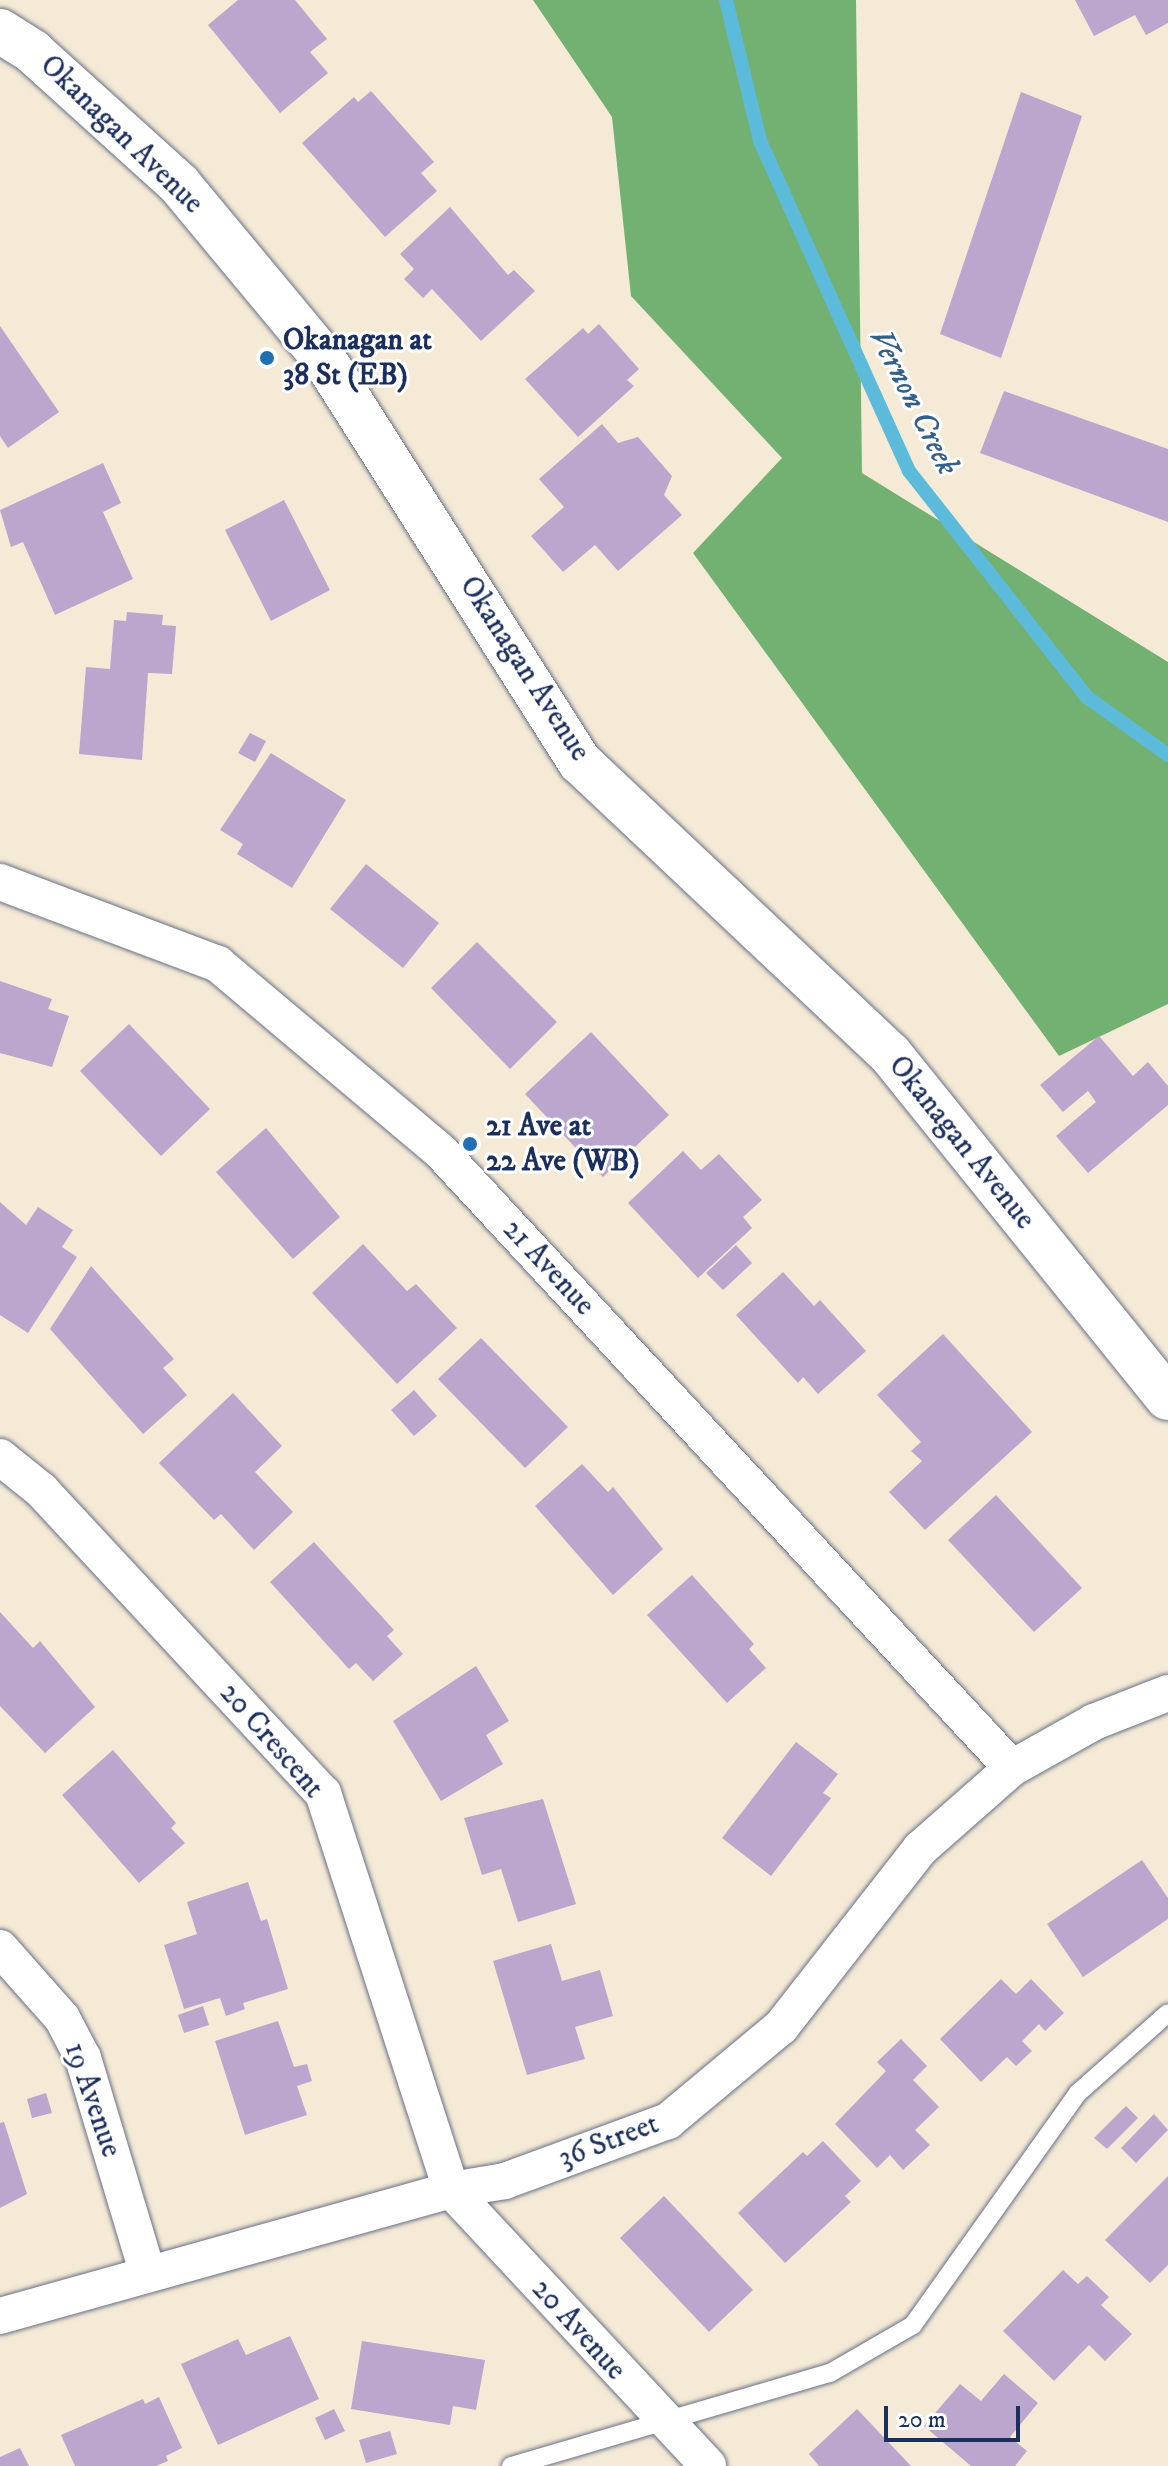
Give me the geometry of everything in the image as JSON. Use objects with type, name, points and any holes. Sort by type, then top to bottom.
[{"type":"street","name":"Okanagan Avenue","points":[[0,31],[33,52],[179,184],[322,356],[580,762],[890,1054],[1168,1398]]},
{"type":"street","name":"21 Avenue","points":[[0,882],[218,964],[440,1151],[1012,1768]]},
{"type":"street","name":"20 Crescent","points":[[0,1457],[41,1490],[323,1793],[451,2190]]},
{"type":"street","name":"36 Street","points":[[0,2316],[147,2272],[451,2190],[505,2181],[668,2121],[781,2027],[920,1849],[1012,1768],[1094,1722],[1168,1693]]},
{"type":"street","name":"19 Avenue","points":[[0,1948],[62,2018],[83,2058],[147,2272]]},
{"type":"street","name":"20 Avenue","points":[[451,2190],[664,2424],[708,2466]]},
{"type":"lane","points":[[511,2466],[664,2424],[830,2373],[913,2325],[1078,2093],[1168,2013]]},
{"type":"green space","points":[[533,0],[856,0],[862,473],[1168,662],[1168,1004],[1059,1056],[693,553],[782,458],[631,296],[612,117]]},
{"type":"building","points":[[238,0],[295,0],[327,39],[310,52],[328,73],[280,113],[208,25]]},
{"type":"building","points":[[1075,0],[1168,0],[1168,23],[1146,35],[1135,15],[1094,36]]},
{"type":"building","points":[[371,91],[434,162],[421,173],[437,191],[385,237],[302,143],[354,97],[358,102]]},
{"type":"building","points":[[1021,92],[1082,116],[1001,358],[940,334]]},
{"type":"building","points":[[450,207],[508,275],[514,270],[535,291],[481,341],[432,289],[423,298],[404,279],[414,269],[400,254]]},
{"type":"building","points":[[599,324],[639,369],[627,380],[634,386],[578,437],[525,379],[583,328],[588,334]]},
{"type":"building","points":[[0,326],[59,412],[8,448],[0,436]]},
{"type":"building","points":[[1004,391],[1168,449],[1168,522],[980,453]]},
{"type":"building","points":[[602,424],[618,443],[638,437],[672,476],[664,495],[682,515],[618,571],[595,545],[563,572],[531,536],[564,507],[539,479]]},
{"type":"building","points":[[103,463],[121,503],[103,512],[133,579],[55,615],[23,542],[11,547],[0,510]]},
{"type":"building","points":[[284,500],[330,590],[271,621],[225,530]]},
{"type":"building","points":[[127,612],[163,615],[162,625],[176,626],[172,674],[148,673],[142,760],[79,754],[86,667],[110,669],[114,620],[126,621]]},
{"type":"building","points":[[250,733],[266,741],[255,762],[238,753]]},
{"type":"building","points":[[271,753],[346,800],[292,888],[237,854],[243,844],[220,830]]},
{"type":"building","points":[[366,864],[439,923],[403,968],[330,909]]},
{"type":"building","points":[[477,942],[557,1022],[510,1069],[431,988]]},
{"type":"building","points":[[0,981],[52,999],[48,1009],[69,1016],[52,1067],[0,1053]]},
{"type":"building","points":[[129,1024],[210,1109],[161,1156],[80,1071]]},
{"type":"building","points":[[591,1032],[669,1115],[603,1177],[525,1094]]},
{"type":"building","points":[[1099,1036],[1133,1076],[1148,1062],[1168,1086],[1168,1105],[1088,1173],[1056,1136],[1096,1102],[1088,1091],[1063,1112],[1040,1085]]},
{"type":"building","points":[[266,1128],[340,1217],[293,1259],[216,1172]]},
{"type":"building","points":[[683,1151],[701,1170],[719,1154],[762,1200],[743,1217],[752,1228],[698,1278],[628,1203]]},
{"type":"building","points":[[0,1202],[26,1225],[38,1207],[73,1230],[62,1247],[77,1257],[28,1333],[0,1315]]},
{"type":"building","points":[[363,1244],[407,1291],[416,1284],[457,1328],[397,1384],[312,1293]]},
{"type":"building","points":[[736,1245],[752,1263],[723,1290],[706,1273]]},
{"type":"building","points":[[91,1266],[174,1359],[163,1368],[187,1395],[143,1434],[50,1329]]},
{"type":"building","points":[[783,1272],[814,1306],[820,1300],[866,1351],[818,1394],[803,1377],[798,1383],[736,1315]]},
{"type":"building","points":[[943,1334],[1032,1432],[925,1530],[889,1492],[922,1461],[911,1451],[921,1442],[877,1395]]},
{"type":"building","points":[[481,1338],[568,1427],[525,1468],[438,1379]]},
{"type":"building","points":[[414,1390],[437,1416],[414,1436],[391,1410]]},
{"type":"building","points":[[233,1393],[282,1446],[255,1472],[293,1512],[254,1550],[221,1514],[214,1520],[159,1463]]},
{"type":"building","points":[[582,1464],[608,1492],[613,1487],[663,1549],[613,1595],[535,1506]]},
{"type":"building","points":[[996,1495],[1082,1588],[1034,1632],[948,1540]]},
{"type":"building","points":[[314,1542],[394,1630],[387,1636],[403,1654],[373,1681],[356,1663],[349,1669],[270,1582]]},
{"type":"building","points":[[692,1575],[754,1644],[749,1649],[766,1668],[727,1703],[647,1615]]},
{"type":"building","points":[[0,1612],[33,1648],[40,1641],[95,1707],[45,1753],[0,1706]]},
{"type":"building","points":[[476,1666],[509,1721],[486,1735],[503,1764],[441,1801],[393,1721]]},
{"type":"building","points":[[796,1742],[838,1774],[823,1793],[831,1798],[771,1876],[722,1838]]},
{"type":"building","points":[[113,1750],[176,1823],[171,1828],[185,1843],[139,1883],[62,1795]]},
{"type":"building","points":[[543,1799],[576,1904],[518,1922],[501,1869],[482,1875],[464,1818]]},
{"type":"building","points":[[1142,1860],[1168,1898],[1168,1919],[1083,1977],[1047,1924]]},
{"type":"building","points":[[248,1882],[261,1921],[267,1919],[288,1989],[243,2003],[245,2009],[226,2016],[220,1998],[184,2009],[164,1945],[197,1934],[187,1902]]},
{"type":"building","points":[[551,1944],[562,1981],[600,1970],[613,2016],[575,2027],[585,2059],[527,2075],[493,1961]]},
{"type":"building","points":[[1001,1979],[1016,1994],[1031,1979],[1064,2013],[1045,2031],[1039,2024],[1022,2041],[1032,2051],[1016,2066],[1007,2057],[981,2082],[940,2039]]},
{"type":"building","points":[[203,2006],[209,2025],[184,2033],[178,2015]]},
{"type":"building","points":[[278,2021],[294,2067],[307,2064],[312,2081],[297,2086],[307,2115],[245,2135],[215,2041]]},
{"type":"building","points":[[901,2039],[927,2066],[913,2080],[939,2107],[915,2130],[930,2145],[903,2170],[890,2155],[877,2168],[835,2124],[886,2071],[877,2062]]},
{"type":"building","points":[[46,2093],[52,2113],[32,2118],[27,2099]]},
{"type":"building","points":[[1126,2106],[1138,2118],[1107,2149],[1094,2138]]},
{"type":"building","points":[[1154,2114],[1168,2130],[1136,2163],[1121,2148]]},
{"type":"building","points":[[4,2122],[27,2194],[0,2208],[0,2123]]},
{"type":"building","points":[[823,2141],[861,2181],[845,2196],[851,2202],[785,2263],[738,2213],[803,2152],[807,2156]]},
{"type":"building","points":[[1168,2176],[1168,2265],[1150,2283],[1105,2240]]},
{"type":"building","points":[[664,2196],[753,2290],[709,2332],[620,2238]]},
{"type":"building","points":[[1063,2270],[1078,2284],[1087,2276],[1109,2297],[1101,2305],[1132,2334],[1105,2361],[1089,2345],[1054,2381],[1003,2331]]},
{"type":"building","points":[[290,2336],[319,2399],[218,2445],[181,2364],[238,2339],[246,2355]]},
{"type":"building","points":[[362,2341],[485,2360],[476,2410],[453,2406],[450,2425],[351,2409]]},
{"type":"building","points":[[1004,2374],[1038,2403],[1010,2437],[1027,2451],[1015,2466],[971,2466],[924,2426],[960,2384],[981,2401]]},
{"type":"building","points":[[159,2397],[182,2448],[166,2456],[168,2461],[156,2466],[75,2466],[61,2435],[143,2399],[145,2404]]},
{"type":"building","points":[[334,2409],[345,2431],[325,2440],[315,2418]]},
{"type":"building","points":[[857,2409],[911,2466],[819,2466],[809,2454]]},
{"type":"building","points":[[390,2431],[397,2454],[366,2463],[359,2440]]},
{"type":"building","points":[[20,2448],[29,2466],[0,2466],[0,2457]]},
{"type":"waterway","name":"Vernon Creek","points":[[726,0],[760,141],[909,471],[1087,697],[1168,755]]},
{"type":"place","name":"Okanagan at 38 St (EB)","points":[[267,358]]},
{"type":"place","name":"21 Ave at 22 Ave (WB)","points":[[470,1144]]}]
